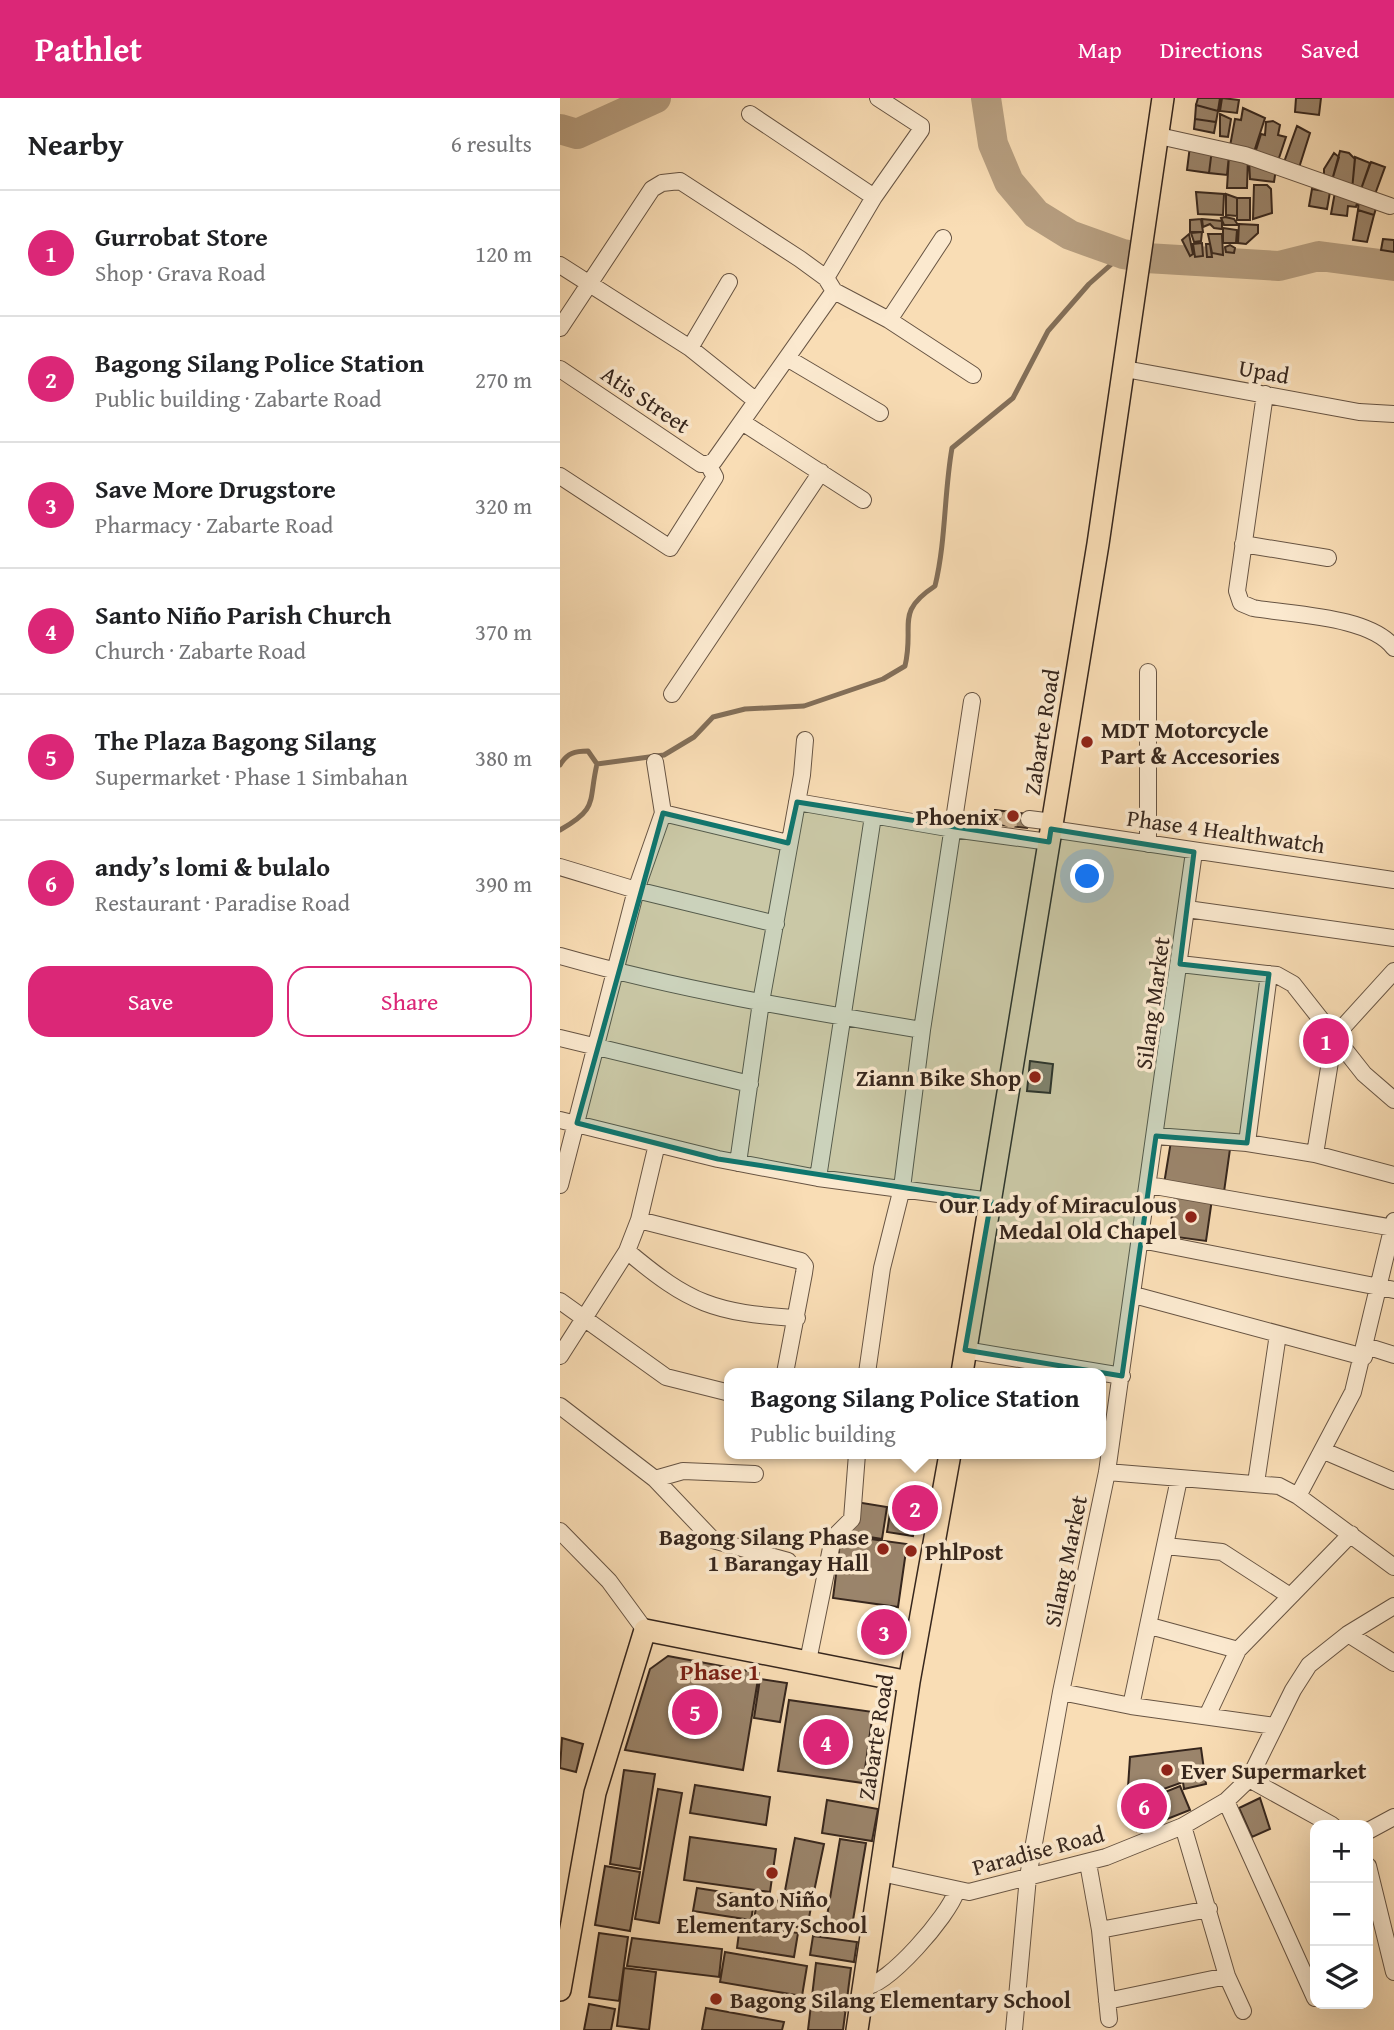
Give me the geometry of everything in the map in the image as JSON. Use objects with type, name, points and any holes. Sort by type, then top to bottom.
[{"type":"main road","name":"Zabarte Road","points":[[963,1368],[1125,369],[1163,98]]},
{"type":"main road","name":"Zabarte Road","points":[[857,2030],[909,1682],[949,1459]]},
{"type":"main road","points":[[560,1990],[595,1793],[645,1630],[909,1682]]},
{"type":"street","points":[[560,476],[670,548],[715,477],[708,464],[714,461],[787,358],[830,284],[874,197],[922,128],[877,98]]},
{"type":"street","points":[[750,114],[874,197]]},
{"type":"street","points":[[1159,136],[1245,155],[1391,206]]},
{"type":"street","points":[[560,328],[652,188],[671,181],[680,181],[745,221],[830,284],[973,375]]},
{"type":"street","points":[[889,320],[943,238]]},
{"type":"street","points":[[560,265],[690,348],[755,400]]},
{"type":"street","points":[[690,348],[729,282]]},
{"type":"street","points":[[787,358],[880,413]]},
{"type":"street","name":"Atis Street","points":[[560,369],[701,464],[708,464]]},
{"type":"street","name":"Upad","points":[[1125,369],[1359,411],[1394,414]]},
{"type":"street","points":[[1265,394],[1237,591],[1241,603],[1253,608],[1366,628],[1387,638],[1394,648]]},
{"type":"street","points":[[742,422],[863,500]]},
{"type":"street","points":[[672,694],[821,472]]},
{"type":"street","points":[[1243,544],[1328,558]]},
{"type":"street","points":[[1148,672],[1148,844]]},
{"type":"street","points":[[868,1368],[882,1268],[902,1188],[922,1030],[972,701]]},
{"type":"street","points":[[738,1163],[761,1003],[797,802],[804,740]]},
{"type":"street","points":[[560,1185],[636,890],[663,813],[655,762]]},
{"type":"street","points":[[797,802],[953,830],[1051,831]]},
{"type":"street","points":[[663,813],[788,843]]},
{"type":"street","points":[[818,1178],[873,816]]},
{"type":"street","points":[[1029,819],[1051,831]]},
{"type":"street","name":"Phase 4 Healthwatch","points":[[1051,831],[1194,852],[1303,864],[1394,880]]},
{"type":"street","name":"Silang Market","points":[[1014,2030],[1028,1877],[1061,1692],[1107,1472],[1194,852]]},
{"type":"street","points":[[560,867],[636,890],[776,924]]},
{"type":"street","points":[[1187,909],[1394,938]]},
{"type":"street","points":[[560,956],[615,972],[761,1003],[922,1030]]},
{"type":"street","points":[[1180,964],[1269,974],[1293,984],[1311,1002],[1334,1037],[1364,1074],[1394,1100]]},
{"type":"street","points":[[1315,1154],[1334,1037],[1394,971]]},
{"type":"street","points":[[1247,1143],[1269,974]]},
{"type":"street","points":[[560,1038],[750,1084]]},
{"type":"street","points":[[560,1120],[738,1163],[818,1178],[991,1201]]},
{"type":"street","points":[[1156,1136],[1247,1143],[1315,1154],[1394,1175]]},
{"type":"street","points":[[560,1356],[587,1319],[627,1251],[639,1220],[657,1144]]},
{"type":"street","points":[[1149,1185],[1394,1226],[1388,1288],[1353,1392],[1298,1496]]},
{"type":"street","points":[[639,1220],[801,1261],[805,1266],[786,1368]]},
{"type":"street","points":[[1141,1240],[1388,1288]]},
{"type":"street","points":[[627,1251],[669,1285],[709,1306],[797,1318]]},
{"type":"street","points":[[1133,1295],[1278,1334],[1394,1355]]},
{"type":"street","points":[[560,1301],[666,1377],[724,1392]]},
{"type":"street","points":[[1256,1483],[1278,1334]]},
{"type":"street","points":[[965,1350],[1074,1368]]},
{"type":"street","points":[[1106,1373],[1122,1376]]},
{"type":"street","points":[[560,1406],[654,1479],[718,1543],[788,1561]]},
{"type":"street","points":[[1324,1451],[1392,1476]]},
{"type":"street","points":[[808,1661],[832,1538],[852,1519],[857,1459]]},
{"type":"street","points":[[654,1479],[683,1471],[755,1474]]},
{"type":"street","points":[[1107,1472],[1279,1486],[1298,1496],[1394,1567]]},
{"type":"street","points":[[1131,1706],[1180,1479]]},
{"type":"street","points":[[560,1531],[609,1581],[645,1630]]},
{"type":"street","points":[[1206,1716],[1238,1650],[1351,1534]]},
{"type":"street","points":[[1166,1546],[1222,1552],[1290,1596]]},
{"type":"street","name":"Paradise Road","points":[[881,1873],[956,1892],[969,1892],[1088,1863],[1183,1826],[1226,1801],[1249,1779],[1304,1671],[1348,1634],[1394,1606]]},
{"type":"street","points":[[1150,1626],[1238,1650]]},
{"type":"street","points":[[1348,1634],[1394,1662]]},
{"type":"street","points":[[1061,1692],[1131,1706],[1275,1726]]},
{"type":"street","points":[[1249,1779],[1323,1820]]},
{"type":"street","points":[[1226,1801],[1310,1987]]},
{"type":"street","points":[[1373,1828],[1394,1817]]},
{"type":"street","points":[[1183,1826],[1227,1976],[1243,2011]]},
{"type":"street","points":[[1088,1863],[1100,1930],[1109,2019]]},
{"type":"street","points":[[1373,1875],[1387,1902],[1394,1971]]},
{"type":"street","points":[[864,1987],[880,1982],[911,1951],[944,1915],[956,1892]]},
{"type":"street","points":[[1100,1930],[1209,1909]]},
{"type":"street","points":[[1107,2000],[1227,1976]]},
{"type":"highlighted area","points":[[797,802],[1049,842],[1051,829],[1194,852],[1180,964],[1269,974],[1247,1143],[1156,1136],[1122,1376],[965,1350],[991,1201],[718,1159],[577,1123],[663,813],[788,843]]},
{"type":"building","points":[[1198,98],[1220,98],[1218,111],[1196,105]]},
{"type":"building","points":[[1222,98],[1239,100],[1237,113],[1220,111]]},
{"type":"building","points":[[1296,98],[1321,98],[1319,115],[1295,112]]},
{"type":"building","points":[[1196,105],[1218,111],[1216,122],[1195,119]]},
{"type":"building","points":[[1243,108],[1265,118],[1253,155],[1230,146],[1235,119],[1241,120]]},
{"type":"building","points":[[1220,114],[1231,119],[1228,137],[1220,136]]},
{"type":"building","points":[[1195,119],[1216,122],[1214,133],[1194,129]]},
{"type":"building","points":[[1273,121],[1280,125],[1278,135],[1286,137],[1277,164],[1259,158],[1256,150],[1261,134],[1265,135],[1266,122]]},
{"type":"building","points":[[1297,126],[1310,133],[1298,171],[1283,165]]},
{"type":"building","points":[[1190,146],[1212,149],[1209,173],[1187,170]]},
{"type":"building","points":[[1212,149],[1229,155],[1227,175],[1209,173]]},
{"type":"building","points":[[1340,151],[1349,153],[1355,159],[1352,190],[1331,184]]},
{"type":"building","points":[[1334,153],[1339,157],[1333,177],[1324,178],[1324,169]]},
{"type":"building","points":[[1229,155],[1248,156],[1247,188],[1227,188]]},
{"type":"building","points":[[1355,157],[1370,163],[1360,192],[1352,190]]},
{"type":"building","points":[[1249,160],[1276,169],[1274,182],[1250,179]]},
{"type":"building","points":[[1371,162],[1385,167],[1374,197],[1360,192]]},
{"type":"building","points":[[1254,185],[1267,185],[1271,189],[1272,213],[1253,219]]},
{"type":"building","points":[[1312,189],[1330,192],[1327,209],[1309,206]]},
{"type":"building","points":[[1196,192],[1224,194],[1223,215],[1198,214]]},
{"type":"building","points":[[1335,192],[1358,199],[1356,207],[1348,206],[1347,216],[1331,214]]},
{"type":"building","points":[[1226,194],[1237,198],[1237,216],[1226,215]]},
{"type":"building","points":[[1237,198],[1250,198],[1250,220],[1237,220]]},
{"type":"building","points":[[1359,198],[1377,205],[1374,215],[1358,210]]},
{"type":"building","points":[[1358,210],[1374,215],[1367,242],[1353,240]]},
{"type":"building","points":[[1221,218],[1234,219],[1238,225],[1224,225]]},
{"type":"building","points":[[1201,219],[1203,232],[1190,232],[1190,220]]},
{"type":"building","points":[[1202,219],[1222,221],[1222,229],[1214,228],[1210,224],[1203,227]]},
{"type":"building","points":[[1239,224],[1258,225],[1258,233],[1246,244],[1238,243]]},
{"type":"building","points":[[1223,228],[1237,230],[1236,243],[1223,243]]},
{"type":"building","points":[[1202,232],[1201,241],[1194,242],[1191,233]]},
{"type":"building","points":[[1189,234],[1193,254],[1190,256],[1182,240]]},
{"type":"building","points":[[1208,234],[1222,234],[1223,255],[1212,253]]},
{"type":"building","points":[[1383,239],[1394,240],[1394,252],[1381,250]]},
{"type":"building","points":[[1202,243],[1203,256],[1195,257],[1193,244]]},
{"type":"building","points":[[1206,244],[1210,244],[1212,257],[1207,257]]},
{"type":"building","points":[[1230,245],[1235,248],[1234,253],[1226,252],[1225,247]]},
{"type":"building","points":[[995,810],[1029,814],[1027,828],[993,824]]},
{"type":"building","points":[[1030,1061],[1053,1064],[1050,1093],[1027,1091]]},
{"type":"building","points":[[1171,1141],[1230,1149],[1224,1192],[1164,1184]]},
{"type":"building","name":"Our Lady of Miraculous Medal Old Chapel","points":[[1175,1194],[1212,1199],[1206,1241],[1169,1236]]},
{"type":"building","points":[[856,1502],[887,1507],[882,1539],[851,1534]]},
{"type":"building","points":[[903,1506],[918,1509],[913,1536],[887,1532],[890,1513]]},
{"type":"building","points":[[841,1535],[907,1544],[898,1607],[833,1598]]},
{"type":"building","points":[[668,1656],[759,1673],[743,1770],[625,1750],[650,1669]]},
{"type":"building","points":[[760,1679],[787,1683],[780,1722],[754,1718]]},
{"type":"building","points":[[789,1700],[873,1712],[863,1783],[778,1771]]},
{"type":"building","points":[[562,1738],[583,1744],[576,1772],[560,1768]]},
{"type":"building","name":"Ever Supermarket","points":[[1201,1748],[1206,1784],[1184,1789],[1183,1782],[1127,1802],[1130,1757]]},
{"type":"building","points":[[624,1770],[655,1774],[640,1869],[610,1864]]},
{"type":"building","points":[[695,1785],[770,1797],[766,1825],[690,1813]]},
{"type":"building","points":[[1180,1786],[1190,1810],[1137,1831],[1128,1807]]},
{"type":"building","points":[[658,1789],[682,1793],[659,1923],[635,1919]]},
{"type":"building","points":[[1260,1798],[1270,1829],[1252,1837],[1239,1808]]},
{"type":"building","points":[[827,1800],[878,1809],[872,1841],[822,1833]]},
{"type":"building","points":[[690,1837],[776,1849],[770,1892],[684,1880]]},
{"type":"building","points":[[795,1838],[824,1844],[812,1901],[784,1896]]},
{"type":"building","points":[[840,1839],[866,1843],[851,1932],[825,1928]]},
{"type":"building","points":[[605,1866],[640,1872],[630,1931],[595,1925]]},
{"type":"building","points":[[697,1888],[755,1897],[751,1920],[693,1911]]},
{"type":"building","points":[[758,1897],[811,1907],[807,1929],[754,1919]]},
{"type":"building","points":[[740,1925],[798,1933],[794,1957],[737,1948]]},
{"type":"building","points":[[599,1933],[628,1937],[619,2001],[589,1997]]},
{"type":"building","points":[[813,1936],[857,1942],[854,1962],[810,1955]]},
{"type":"building","points":[[632,1938],[722,1949],[719,1977],[627,1966]]},
{"type":"building","points":[[725,1952],[807,1966],[802,1996],[720,1982]]},
{"type":"building","points":[[816,1963],[851,1968],[843,2030],[808,2030]]},
{"type":"building","points":[[624,1968],[656,1972],[649,2030],[617,2026]]},
{"type":"building","points":[[589,2004],[615,2009],[611,2030],[584,2030]]},
{"type":"building","points":[[706,2008],[784,2022],[782,2030],[702,2030]]},
{"type":"waterway","points":[[560,129],[577,134],[656,98]]},
{"type":"waterway","points":[[986,98],[993,144],[1009,182],[1036,214],[1070,235],[1123,254],[1146,258],[1279,266],[1319,256],[1394,266]]},
{"type":"waterway","points":[[597,764],[664,755],[694,737],[713,717],[745,709],[804,706],[883,679],[905,666],[910,612],[922,595],[935,586],[952,448],[1013,398],[1048,331],[1089,284],[1123,254]]},
{"type":"waterway","points":[[560,765],[569,755],[583,751],[588,751],[597,764],[590,803],[581,816],[560,830]]},
{"type":"tunnel","points":[[1006,826],[1010,818],[1029,819]]},
{"type":"place","name":"MDT Motorcycle Part & Accesories","points":[[1087,742]]},
{"type":"place","name":"Phoenix","points":[[1013,816]]},
{"type":"place","name":"Gurrobat Store","points":[[1326,1041]]},
{"type":"place","name":"Ziann Bike Shop","points":[[1035,1077]]},
{"type":"place","name":"Our Lady of Miraculous Medal Old Chapel","points":[[1191,1217]]},
{"type":"place","name":"Bagong Silang Police Station","points":[[915,1508]]},
{"type":"place","name":"Bagong Silang Phase 1 Barangay Hall","points":[[883,1549]]},
{"type":"place","name":"PhlPost","points":[[911,1551]]},
{"type":"place","name":"Save More Drugstore","points":[[884,1632]]},
{"type":"place","name":"The Plaza Bagong Silang","points":[[695,1712]]},
{"type":"place","name":"Santo Niño Parish Church","points":[[826,1742]]},
{"type":"place","name":"Ever Supermarket","points":[[1167,1770]]},
{"type":"place","name":"andy’s lomi & bulalo","points":[[1144,1806]]},
{"type":"place","name":"Santo Niño Elementary School","points":[[772,1873]]},
{"type":"place","name":"Bagong Silang Elementary School","points":[[716,1999]]},
{"type":"district","name":"Phase 1","points":[[720,1671]]}]
